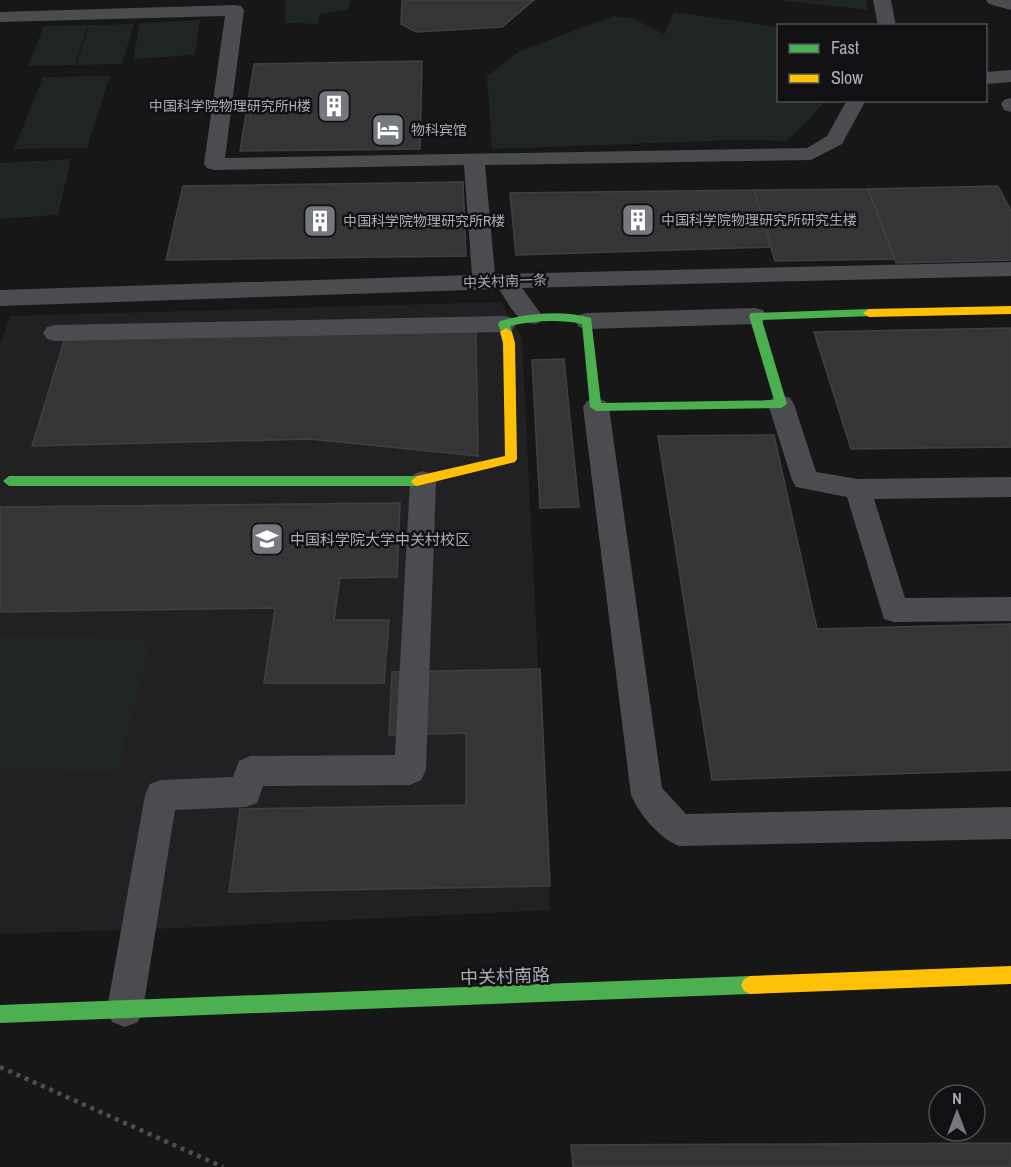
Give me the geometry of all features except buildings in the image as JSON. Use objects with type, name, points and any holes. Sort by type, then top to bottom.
[{"type":"street","points":[[882,0],[887,24]]},
{"type":"street","points":[[995,0],[1011,5]]},
{"type":"street","points":[[0,17],[236,5],[214,164],[811,154],[835,140],[856,102]]},
{"type":"street","points":[[987,78],[1011,76]]},
{"type":"street","points":[[474,159],[494,281],[531,317]]},
{"type":"street","name":"中关村南一条","points":[[0,297],[494,281],[1011,269]]},
{"type":"street","points":[[55,333],[504,324],[531,317],[564,316],[587,321],[1011,310]]},
{"type":"street","points":[[755,316],[805,480],[858,489],[1011,487]]},
{"type":"street","points":[[587,321],[596,407],[647,795],[679,830],[1011,823]]},
{"type":"street","points":[[9,481],[423,481],[511,459],[509,343],[504,324]]},
{"type":"street","points":[[596,407],[781,404]]},
{"type":"street","points":[[125,1009],[161,795],[246,792],[250,771],[410,770],[423,481]]},
{"type":"street","points":[[858,489],[894,610],[1011,609]]},
{"type":"street","name":"中关村南路","points":[[0,1014],[1011,975]]},
{"type":"path","points":[[0,1067],[223,1167]]},
{"type":"shaded area","points":[[285,0],[351,0],[348,9],[320,14],[318,24],[285,23]]},
{"type":"shaded area","points":[[776,0],[866,0],[868,10]]},
{"type":"shaded area","points":[[674,12],[777,27],[777,102],[824,102],[786,141],[739,140],[492,149],[487,76],[520,51],[613,16],[632,18],[664,34]]},
{"type":"shaded area","points":[[200,20],[195,55],[133,59],[140,23]]},
{"type":"shaded area","points":[[134,24],[122,64],[76,65],[89,25]]},
{"type":"shaded area","points":[[88,25],[75,65],[28,66],[44,26]]},
{"type":"shaded area","points":[[110,76],[87,148],[14,149],[43,77]]},
{"type":"shaded area","points":[[71,159],[58,215],[0,219],[0,163]]},
{"type":"shaded area","name":"中国科学院大学中关村校区","points":[[501,302],[522,338],[550,910],[157,929],[0,934],[0,345],[10,316]]},
{"type":"shaded area","points":[[0,635],[152,638],[118,772],[0,770]]},
{"type":"traffic: fast","points":[[506,332],[504,324],[535,318],[556,317],[587,321],[596,407],[781,404],[755,316],[869,313]]},
{"type":"traffic: fast","points":[[9,481],[417,481]]},
{"type":"traffic: fast","points":[[0,1014],[750,985]]},
{"type":"traffic: slow","points":[[869,313],[1011,310]]},
{"type":"traffic: slow","points":[[417,481],[511,459],[509,343],[506,332]]},
{"type":"traffic: slow","points":[[750,985],[1011,975]]},
{"type":"place","name":"中国科学院物理研究所H楼","points":[[334,106]]},
{"type":"place","name":"物科宾馆","points":[[388,130]]},
{"type":"place","name":"中国科学院物理研究所研究生楼","points":[[638,220]]},
{"type":"place","name":"中国科学院物理研究所R楼","points":[[320,221]]},
{"type":"place","name":"中国科学院大学中关村校区","points":[[267,539]]}]
